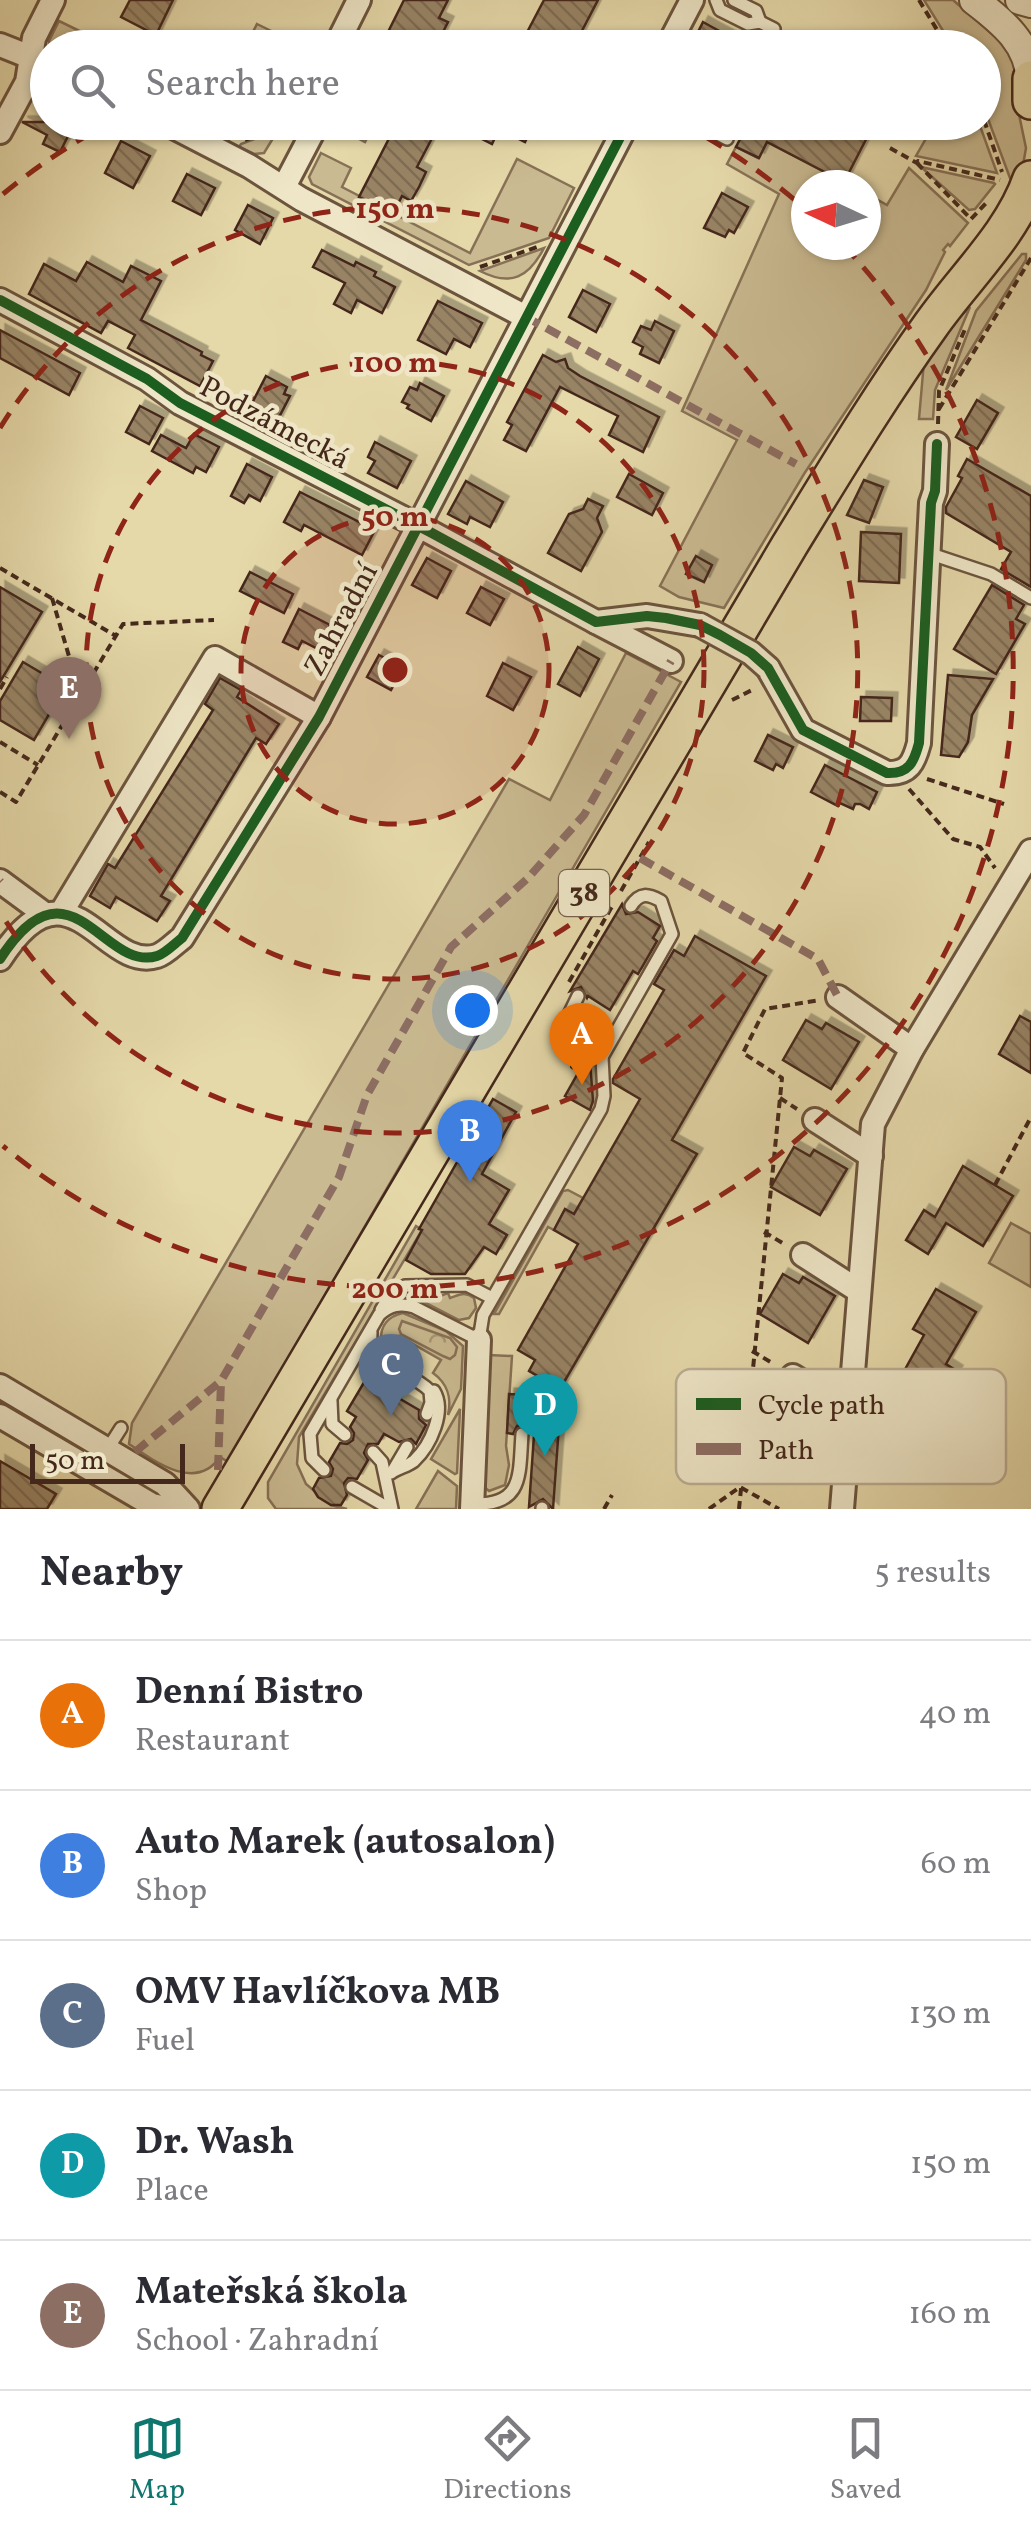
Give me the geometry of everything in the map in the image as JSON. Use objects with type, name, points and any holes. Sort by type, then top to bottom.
[{"type":"main road","points":[[1031,81],[1031,101]]},
{"type":"main road","name":"38","points":[[220,1509],[798,530],[895,376],[958,288],[984,229],[1022,192]]},
{"type":"street","points":[[38,30],[54,0]]},
{"type":"street","points":[[344,30],[359,0]]},
{"type":"street","points":[[677,30],[692,0]]},
{"type":"street","points":[[974,0],[1018,40],[1028,59],[1031,81]]},
{"type":"street","points":[[1020,0],[1031,3]]},
{"type":"street","points":[[0,45],[30,57]]},
{"type":"street","points":[[0,132],[30,77]]},
{"type":"street","points":[[197,140],[526,316]]},
{"type":"street","points":[[284,188],[309,140]]},
{"type":"street","name":"Zahradní","points":[[53,914],[75,918],[130,952],[157,956],[182,938],[319,717],[619,140]]},
{"type":"street","name":"Podzámecká","points":[[0,300],[147,379],[180,403],[671,661]]},
{"type":"street","points":[[596,622],[648,616],[700,625],[751,652],[768,668],[803,730],[887,773],[902,772],[909,767],[919,743],[937,444]]},
{"type":"street","name":"Zahradní","points":[[0,959],[19,933],[53,914],[216,658],[319,717]]},
{"type":"street","points":[[854,1369],[873,1124],[912,1049],[1031,851]]},
{"type":"street","points":[[0,881],[53,914]]},
{"type":"street","points":[[838,997],[912,1049]]},
{"type":"street","points":[[815,1120],[870,1156]]},
{"type":"street","points":[[803,1255],[860,1291]]},
{"type":"street","points":[[472,1506],[479,1340]]},
{"type":"street","points":[[0,1386],[165,1484],[188,1509]]},
{"type":"street","points":[[0,1416],[152,1504],[170,1509]]},
{"type":"street","points":[[842,1509],[844,1484]]},
{"type":"lane","points":[[716,0],[720,10],[748,24],[760,22],[774,28]]},
{"type":"lane","points":[[734,0],[756,11],[760,22]]},
{"type":"lane","points":[[928,554],[991,574],[1031,598]]},
{"type":"lane","points":[[379,1315],[387,1308],[404,1304],[479,1340],[483,1315],[601,1109],[602,1057],[672,934],[664,904],[651,896],[638,897],[631,906]]},
{"type":"lane","points":[[578,996],[563,1027],[567,1036],[602,1057]]},
{"type":"lane","points":[[324,1470],[312,1458],[308,1442],[390,1295],[405,1286],[460,1284],[492,1298]]},
{"type":"lane","points":[[372,1328],[370,1345],[378,1359],[438,1396],[437,1421],[416,1459],[391,1473]]},
{"type":"lane","points":[[426,1386],[432,1403],[427,1414]]},
{"type":"lane","points":[[332,1397],[332,1424],[345,1435]]},
{"type":"lane","points":[[94,1471],[121,1428]]},
{"type":"lane","points":[[472,1506],[497,1503],[515,1488],[522,1434]]},
{"type":"lane","points":[[386,1488],[407,1447]]},
{"type":"lane","points":[[373,1452],[382,1462],[391,1509]]},
{"type":"lane","points":[[352,1487],[391,1509]]},
{"type":"path","points":[[918,0],[937,30]]},
{"type":"path","points":[[238,142],[243,140]]},
{"type":"path","points":[[995,140],[1022,192]]},
{"type":"path","points":[[890,148],[916,164],[984,229]]},
{"type":"path","points":[[916,164],[918,161],[1022,192]]},
{"type":"path","points":[[470,270],[551,242]]},
{"type":"path","points":[[939,409],[1031,258]]},
{"type":"path","points":[[937,444],[939,391],[967,325]]},
{"type":"path","points":[[1,571],[116,636]]},
{"type":"path","points":[[52,598],[80,694]]},
{"type":"path","points":[[0,792],[16,802],[123,624],[214,620]]},
{"type":"path","points":[[0,689],[7,677]]},
{"type":"path","points":[[0,742],[38,765]]},
{"type":"path","points":[[918,776],[1004,804]]},
{"type":"path","points":[[906,785],[953,840],[980,847],[1009,887]]},
{"type":"path","points":[[750,1369],[782,1078],[743,1053],[764,1009],[838,997]]},
{"type":"path","points":[[576,1069],[572,1067],[579,1056]]},
{"type":"path","points":[[995,1185],[1030,1116]]},
{"type":"path","points":[[752,1351],[781,1369]]},
{"type":"path","points":[[738,1509],[740,1484]]},
{"type":"path","points":[[709,1509],[740,1487]]},
{"type":"path","points":[[740,1487],[779,1509]]},
{"type":"path","points":[[604,1509],[612,1495]]},
{"type":"green space","points":[[924,0],[953,0],[987,30],[943,30]]},
{"type":"green space","points":[[59,21],[78,30],[54,30]]},
{"type":"green space","points":[[1001,42],[1015,66],[1017,105],[1026,148],[1019,188],[1010,178],[996,140],[1001,140]]},
{"type":"green space","points":[[272,140],[264,153],[254,154],[239,147]]},
{"type":"green space","points":[[925,140],[985,140],[997,173],[916,156]]},
{"type":"green space","points":[[767,142],[821,170],[791,170],[791,260],[881,260],[881,202],[887,205],[909,168],[968,223],[943,250],[926,290],[804,474],[724,608],[679,597],[660,586],[737,440],[682,411],[779,194],[727,164],[736,147],[758,158]]},
{"type":"green space","points":[[321,153],[351,168],[342,187],[470,253],[517,159],[574,188],[549,238],[469,265],[312,184],[309,177]]},
{"type":"green space","points":[[921,167],[995,184],[975,209],[969,210]]},
{"type":"green space","points":[[544,248],[532,266],[518,276],[501,278],[480,271]]},
{"type":"green space","points":[[1022,254],[1026,254],[1026,260],[946,390],[976,311]]},
{"type":"green space","points":[[970,307],[935,390],[933,419],[919,419],[925,350]]},
{"type":"green space","points":[[626,653],[681,682],[228,1462],[220,1457],[210,1467],[188,1473],[151,1459],[129,1444],[132,1423],[509,779],[550,800]]},
{"type":"green space","points":[[563,1191],[583,1198],[574,1214],[565,1210],[554,1230],[548,1227],[499,1314],[494,1314]]},
{"type":"green space","points":[[1011,1223],[1031,1234],[1031,1287],[989,1263]]},
{"type":"green space","points":[[416,1226],[422,1230],[299,1437],[297,1464],[306,1484],[331,1505],[347,1509],[276,1509],[268,1498],[268,1482]]},
{"type":"green space","points":[[412,1292],[425,1297],[433,1294],[435,1298],[448,1293],[450,1298],[468,1295],[474,1298],[476,1308],[469,1318],[459,1320],[422,1301],[401,1297]]},
{"type":"green space","points":[[403,1313],[446,1331],[463,1346],[461,1389],[448,1415],[447,1391],[433,1373],[441,1360],[399,1336],[390,1349],[381,1341],[386,1322]]},
{"type":"green space","points":[[402,1321],[450,1338],[457,1347],[455,1355],[450,1359],[401,1334]]},
{"type":"green space","points":[[488,1355],[512,1356],[506,1446],[509,1465],[505,1485],[489,1491],[483,1486]]},
{"type":"green space","points":[[460,1409],[457,1473],[455,1474],[431,1459]]},
{"type":"green space","points":[[438,1471],[457,1486],[456,1509],[416,1509]]},
{"type":"building","points":[[130,0],[173,0],[158,30],[146,30],[121,17]]},
{"type":"building","points":[[404,0],[448,0],[439,18],[448,22],[444,30],[389,30]]},
{"type":"building","points":[[544,0],[598,0],[582,30],[528,30]]},
{"type":"building","points":[[703,22],[718,30],[699,30]]},
{"type":"building","points":[[45,140],[66,140],[60,152],[43,144]]},
{"type":"building","points":[[388,140],[431,140],[417,167],[426,172],[411,201],[402,196],[393,214],[359,197]]},
{"type":"building","points":[[740,140],[866,140],[850,170],[821,170],[767,142],[759,158],[736,147]]},
{"type":"building","points":[[121,141],[150,156],[133,188],[105,173]]},
{"type":"building","points":[[187,174],[215,188],[201,215],[173,201]]},
{"type":"building","points":[[722,193],[748,207],[734,233],[729,230],[725,237],[704,228]]},
{"type":"building","points":[[248,205],[273,218],[260,244],[235,230]]},
{"type":"building","points":[[322,250],[376,272],[374,276],[395,287],[382,313],[357,300],[351,313],[334,304],[345,283],[313,267]]},
{"type":"building","points":[[87,262],[123,282],[131,266],[161,281],[141,320],[213,361],[200,386],[128,348],[135,335],[108,321],[101,333],[29,294],[44,264],[76,281]]},
{"type":"building","points":[[583,290],[610,304],[596,332],[569,317]]},
{"type":"building","points":[[438,301],[482,323],[470,347],[454,339],[446,354],[418,340]]},
{"type":"building","points":[[655,321],[674,331],[659,363],[640,354],[643,347],[633,342],[641,326],[651,330]]},
{"type":"building","points":[[0,330],[80,373],[69,395],[0,358]]},
{"type":"building","points":[[543,355],[556,362],[565,359],[568,368],[580,376],[659,417],[643,452],[609,435],[618,416],[560,387],[526,451],[504,440],[512,425],[507,422]]},
{"type":"building","points":[[266,376],[287,387],[284,394],[290,396],[275,425],[248,411]]},
{"type":"building","points":[[420,383],[444,396],[431,421],[402,402],[410,387],[417,390]]},
{"type":"building","points":[[977,400],[998,413],[977,449],[956,437]]},
{"type":"building","points":[[140,406],[163,418],[149,444],[126,432]]},
{"type":"building","points":[[194,434],[219,447],[206,472],[196,467],[193,473],[152,451],[161,435],[186,448]]},
{"type":"building","points":[[375,442],[411,461],[397,488],[368,473],[375,461],[368,457]]},
{"type":"building","points":[[967,459],[1031,496],[1031,587],[1001,569],[1011,552],[946,513]]},
{"type":"building","points":[[247,464],[272,477],[260,501],[249,495],[244,503],[231,496]]},
{"type":"building","points":[[629,474],[663,493],[652,515],[617,497]]},
{"type":"building","points":[[864,480],[883,487],[869,523],[847,515]]},
{"type":"building","points":[[466,481],[503,502],[490,527],[470,517],[467,524],[448,514]]},
{"type":"building","points":[[300,492],[375,530],[362,555],[304,525],[301,531],[284,522]]},
{"type":"building","points":[[588,499],[603,506],[597,518],[602,532],[581,571],[548,553],[569,514],[583,509]]},
{"type":"building","points":[[861,532],[901,534],[899,583],[859,581]]},
{"type":"building","points":[[696,556],[712,565],[704,582],[686,574]]},
{"type":"building","points":[[427,558],[451,571],[437,598],[412,585]]},
{"type":"building","points":[[250,572],[293,594],[284,613],[240,591]]},
{"type":"building","points":[[992,585],[1024,605],[1016,619],[1025,624],[996,674],[954,649]]},
{"type":"building","points":[[0,587],[42,612],[0,682]]},
{"type":"building","points":[[481,587],[504,599],[490,625],[467,613]]},
{"type":"building","points":[[299,609],[330,625],[318,649],[302,641],[298,649],[283,642]]},
{"type":"building","points":[[578,647],[599,659],[580,696],[558,684]]},
{"type":"building","points":[[379,655],[403,668],[391,690],[367,677]]},
{"type":"building","points":[[23,662],[65,687],[34,740],[0,720],[0,701]]},
{"type":"building","points":[[503,663],[531,677],[513,710],[487,696]]},
{"type":"building","points":[[948,675],[993,679],[972,715],[968,742],[959,757],[941,755]]},
{"type":"building","points":[[220,678],[241,690],[237,697],[279,724],[266,744],[256,738],[161,896],[170,901],[157,921],[116,897],[110,908],[90,896],[108,864],[115,868],[213,710],[205,704]]},
{"type":"building","points":[[861,697],[892,698],[891,721],[860,721]]},
{"type":"building","points":[[768,735],[793,747],[783,768],[776,764],[773,770],[755,761]]},
{"type":"building","points":[[825,765],[877,792],[869,809],[860,804],[853,809],[840,803],[838,806],[811,792]]},
{"type":"building","points":[[622,904],[626,914],[638,912],[660,926],[653,938],[657,941],[638,974],[633,971],[610,1010],[587,998],[581,987],[570,991]]},
{"type":"building","points":[[695,936],[766,976],[672,1140],[697,1154],[560,1389],[529,1371],[535,1360],[518,1350],[578,1244],[554,1230],[565,1209],[574,1214],[640,1099],[613,1083],[613,1079],[664,990],[654,984],[674,950],[684,956]]},
{"type":"building","points":[[1020,1016],[1031,1022],[1031,1073],[999,1054]]},
{"type":"building","points":[[806,1020],[822,1029],[826,1023],[859,1042],[831,1089],[783,1060]]},
{"type":"building","points":[[586,1059],[590,1061],[590,1110],[565,1096]]},
{"type":"building","points":[[493,1099],[516,1112],[482,1174],[509,1190],[489,1224],[507,1235],[496,1254],[484,1247],[465,1274],[431,1274],[406,1260],[422,1230],[419,1229]]},
{"type":"building","points":[[794,1147],[810,1156],[814,1150],[847,1169],[820,1215],[771,1187]]},
{"type":"building","points":[[963,1166],[1013,1196],[983,1246],[946,1223],[928,1254],[906,1240],[924,1210],[935,1217]]},
{"type":"building","points":[[783,1274],[799,1283],[803,1277],[835,1296],[808,1343],[760,1314]]},
{"type":"building","points":[[936,1289],[976,1312],[946,1364],[954,1369],[905,1369],[924,1335],[913,1329]]},
{"type":"building","points":[[366,1379],[419,1410],[419,1419],[426,1425],[416,1444],[411,1439],[399,1442],[384,1434],[378,1444],[368,1444],[364,1453],[368,1460],[357,1479],[348,1478],[344,1483],[347,1495],[341,1505],[331,1505],[313,1489],[319,1478],[331,1476],[329,1462],[340,1443],[353,1440],[350,1427],[356,1417],[347,1411]]},
{"type":"building","points":[[509,1394],[561,1398],[553,1509],[543,1499],[529,1507],[534,1435],[524,1425],[517,1426],[513,1434],[507,1433]]},
{"type":"building","points":[[0,1461],[56,1494],[47,1509],[0,1509]]},
{"type":"marked path","points":[[526,317],[796,464]]},
{"type":"marked path","points":[[135,1452],[221,1381],[339,1177],[367,1095],[451,947],[528,878],[584,815],[671,661]]},
{"type":"marked path","points":[[640,858],[818,959],[838,997]]},
{"type":"marked path","points":[[218,1470],[221,1381]]},
{"type":"cycle path","points":[[0,959],[25,928],[46,915],[66,915],[85,923],[138,957],[157,956],[182,938],[319,717],[619,140]]},
{"type":"cycle path","points":[[0,300],[147,379],[180,403],[596,622],[647,616],[700,625],[720,635],[768,668],[803,730],[887,773],[909,766],[919,743],[937,444]]},
{"type":"place","name":"Mateřská škola","points":[[69,739]]},
{"type":"place","name":"Denní Bistro","points":[[582,1085]]},
{"type":"place","name":"Auto Marek (autosalon)","points":[[470,1182]]},
{"type":"place","name":"OMV Havlíčkova MB","points":[[391,1416]]},
{"type":"place","name":"Dr. Wash","points":[[545,1456]]}]
